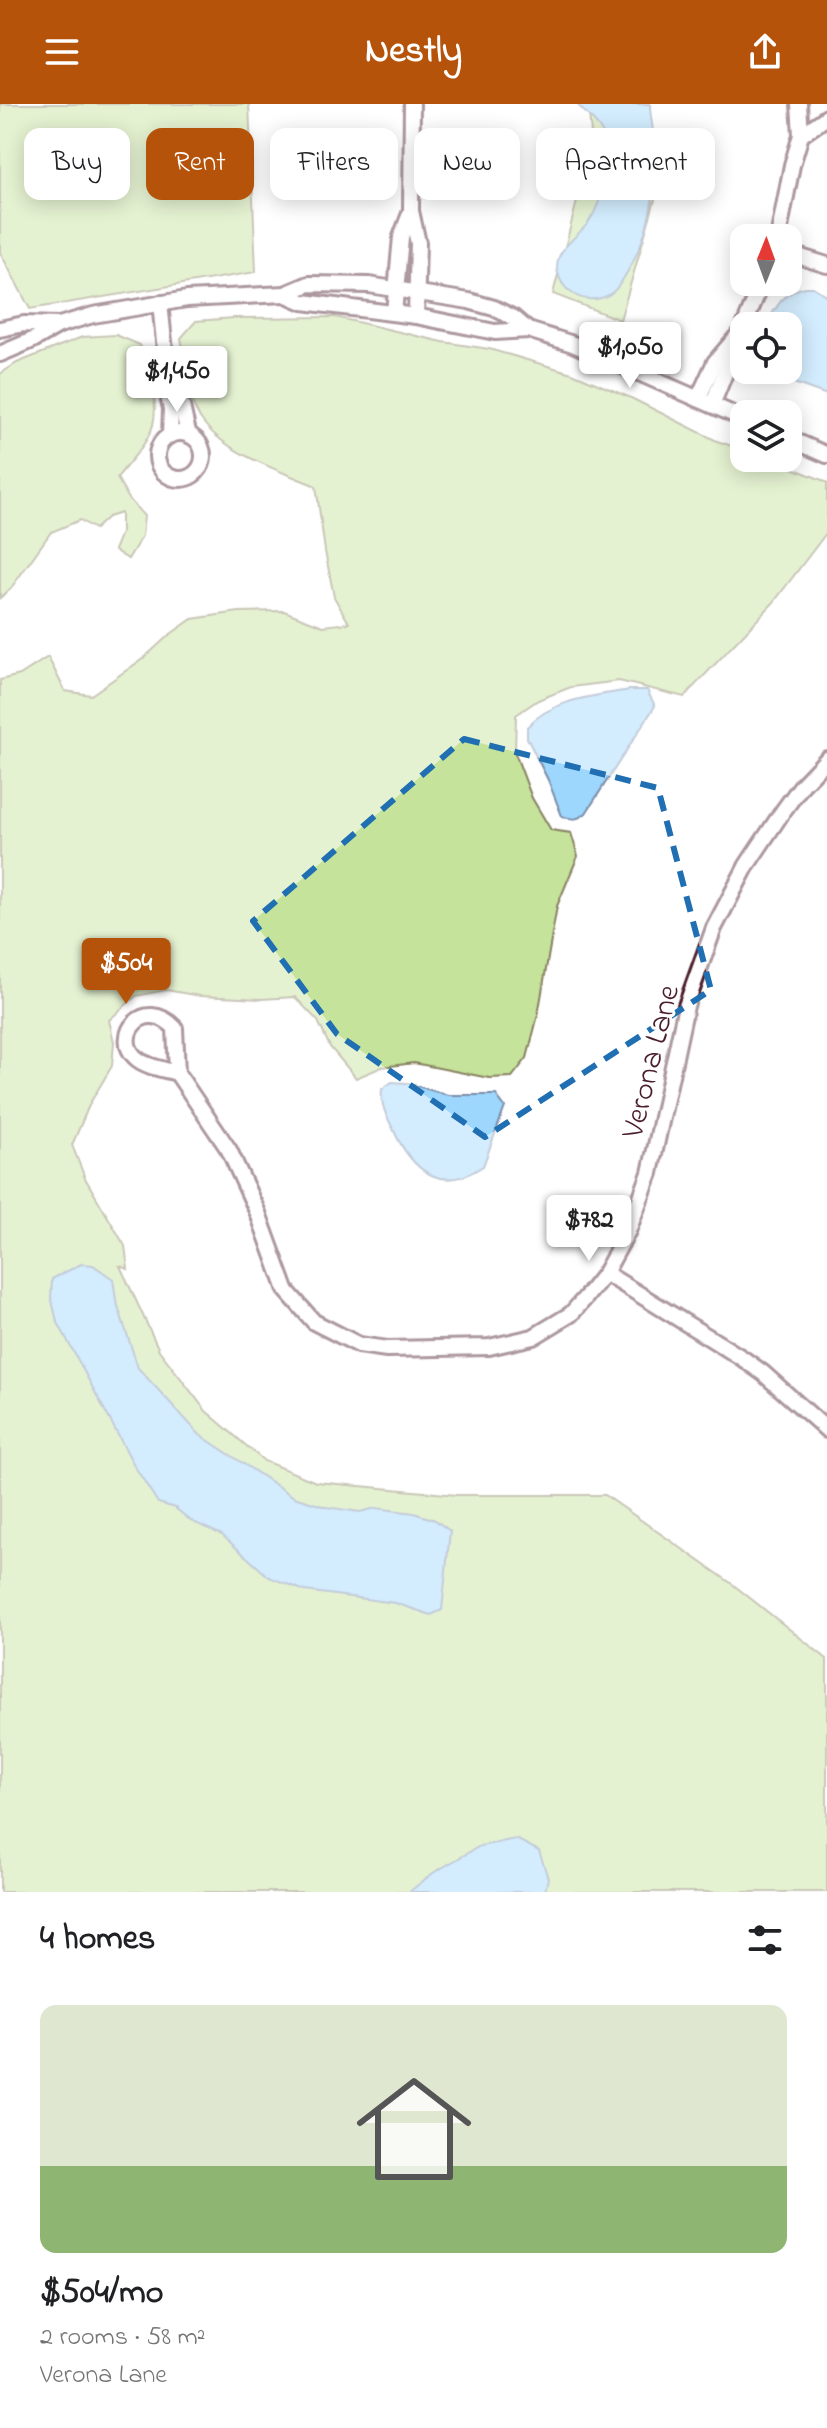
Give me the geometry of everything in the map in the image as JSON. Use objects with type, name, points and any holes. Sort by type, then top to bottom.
[{"type":"street","points":[[412,104],[411,211],[418,243],[416,316]]},
{"type":"street","points":[[781,224],[801,135],[799,104]]},
{"type":"street","points":[[801,135],[827,117]]},
{"type":"street","points":[[394,313],[401,237],[411,211]]},
{"type":"street","points":[[802,257],[827,265]]},
{"type":"street","points":[[0,354],[59,325],[93,315],[187,299],[285,294],[309,284],[348,283],[469,301],[494,308],[514,318],[528,330]]},
{"type":"street","points":[[285,294],[303,302],[416,316],[495,332],[528,330],[573,344],[730,413]]},
{"type":"street","points":[[705,402],[756,296]]},
{"type":"street","points":[[160,303],[165,351],[162,367],[171,409],[170,435]]},
{"type":"street","points":[[0,329],[24,324],[59,325]]},
{"type":"street","points":[[165,351],[173,365],[189,435]]},
{"type":"street","points":[[170,435],[189,435],[199,443],[203,458],[197,472],[182,479],[165,474],[157,460],[159,447],[170,435]]},
{"type":"street","points":[[802,444],[827,455]]},
{"type":"street","name":"Verona Lane","points":[[177,1073],[229,1150],[258,1213],[286,1290],[314,1322],[359,1345],[387,1349],[508,1345],[533,1337],[571,1314],[605,1273],[628,1231],[650,1173],[686,1006],[714,928],[747,865],[783,811],[827,759]]},
{"type":"street","points":[[144,1016],[166,1018],[175,1028],[177,1073],[136,1059],[127,1042],[133,1024],[144,1016]]},
{"type":"street","points":[[605,1273],[742,1358],[827,1430]]},
{"type":"highlighted area","points":[[464,739],[658,788],[711,990],[485,1137],[337,1034],[253,921]]},
{"type":"green space","points":[[0,104],[249,104],[250,128],[146,128],[146,200],[253,200],[256,272],[30,309],[0,252]]},
{"type":"green space","points":[[588,104],[645,104],[648,128],[590,128]]},
{"type":"green space","points":[[577,200],[655,200],[620,320],[553,294]]},
{"type":"green space","points":[[335,317],[443,342],[489,349],[572,373],[730,445],[730,472],[802,472],[827,483],[827,532],[773,603],[684,697],[619,681],[571,687],[538,700],[516,715],[515,753],[532,798],[551,830],[571,833],[578,856],[557,906],[538,1015],[527,1058],[512,1077],[489,1078],[414,1063],[382,1067],[356,1078],[330,1047],[318,1021],[295,997],[200,996],[166,990],[136,996],[109,1020],[114,1042],[112,1066],[90,1103],[72,1145],[85,1178],[125,1246],[128,1269],[120,1266],[159,1350],[206,1411],[264,1461],[316,1482],[457,1495],[605,1495],[731,1583],[827,1659],[827,1892],[0,1892],[0,680],[20,675],[48,657],[65,691],[91,695],[192,619],[239,612],[284,611],[323,626],[349,623],[334,597],[316,486],[264,465],[229,446],[202,421],[194,406],[181,338],[196,321]]},
{"type":"green space","points":[[116,335],[140,345],[148,366],[155,404],[148,437],[117,478],[144,516],[142,536],[128,559],[114,550],[121,533],[121,513],[108,517],[95,529],[80,520],[51,532],[11,588],[0,598],[0,374],[17,363],[82,337]]},
{"type":"water","points":[[577,104],[650,104],[653,128],[599,128]]},
{"type":"water","points":[[599,200],[652,200],[647,225],[629,269],[618,287],[603,298],[596,299],[571,293],[562,283],[557,270],[560,254],[593,215]]},
{"type":"water","points":[[813,287],[827,296],[827,395],[797,384],[802,384],[802,312],[774,312],[787,296],[802,296],[802,288]]},
{"type":"water","points":[[630,690],[647,690],[655,706],[586,813],[575,819],[562,816],[527,738],[527,727],[561,705]]},
{"type":"water","points":[[392,1082],[448,1095],[496,1095],[505,1107],[483,1166],[454,1178],[441,1178],[419,1167],[401,1145],[385,1111],[382,1089]]},
{"type":"water","points":[[81,1264],[93,1265],[113,1279],[116,1300],[138,1368],[200,1435],[294,1497],[326,1507],[360,1512],[376,1508],[414,1513],[435,1520],[450,1531],[442,1610],[431,1615],[395,1603],[305,1591],[269,1577],[222,1535],[191,1521],[175,1508],[158,1503],[135,1467],[57,1321],[51,1297],[52,1279]]},
{"type":"water","points":[[516,1839],[539,1851],[548,1878],[545,1892],[409,1892],[433,1873],[480,1846]]}]
